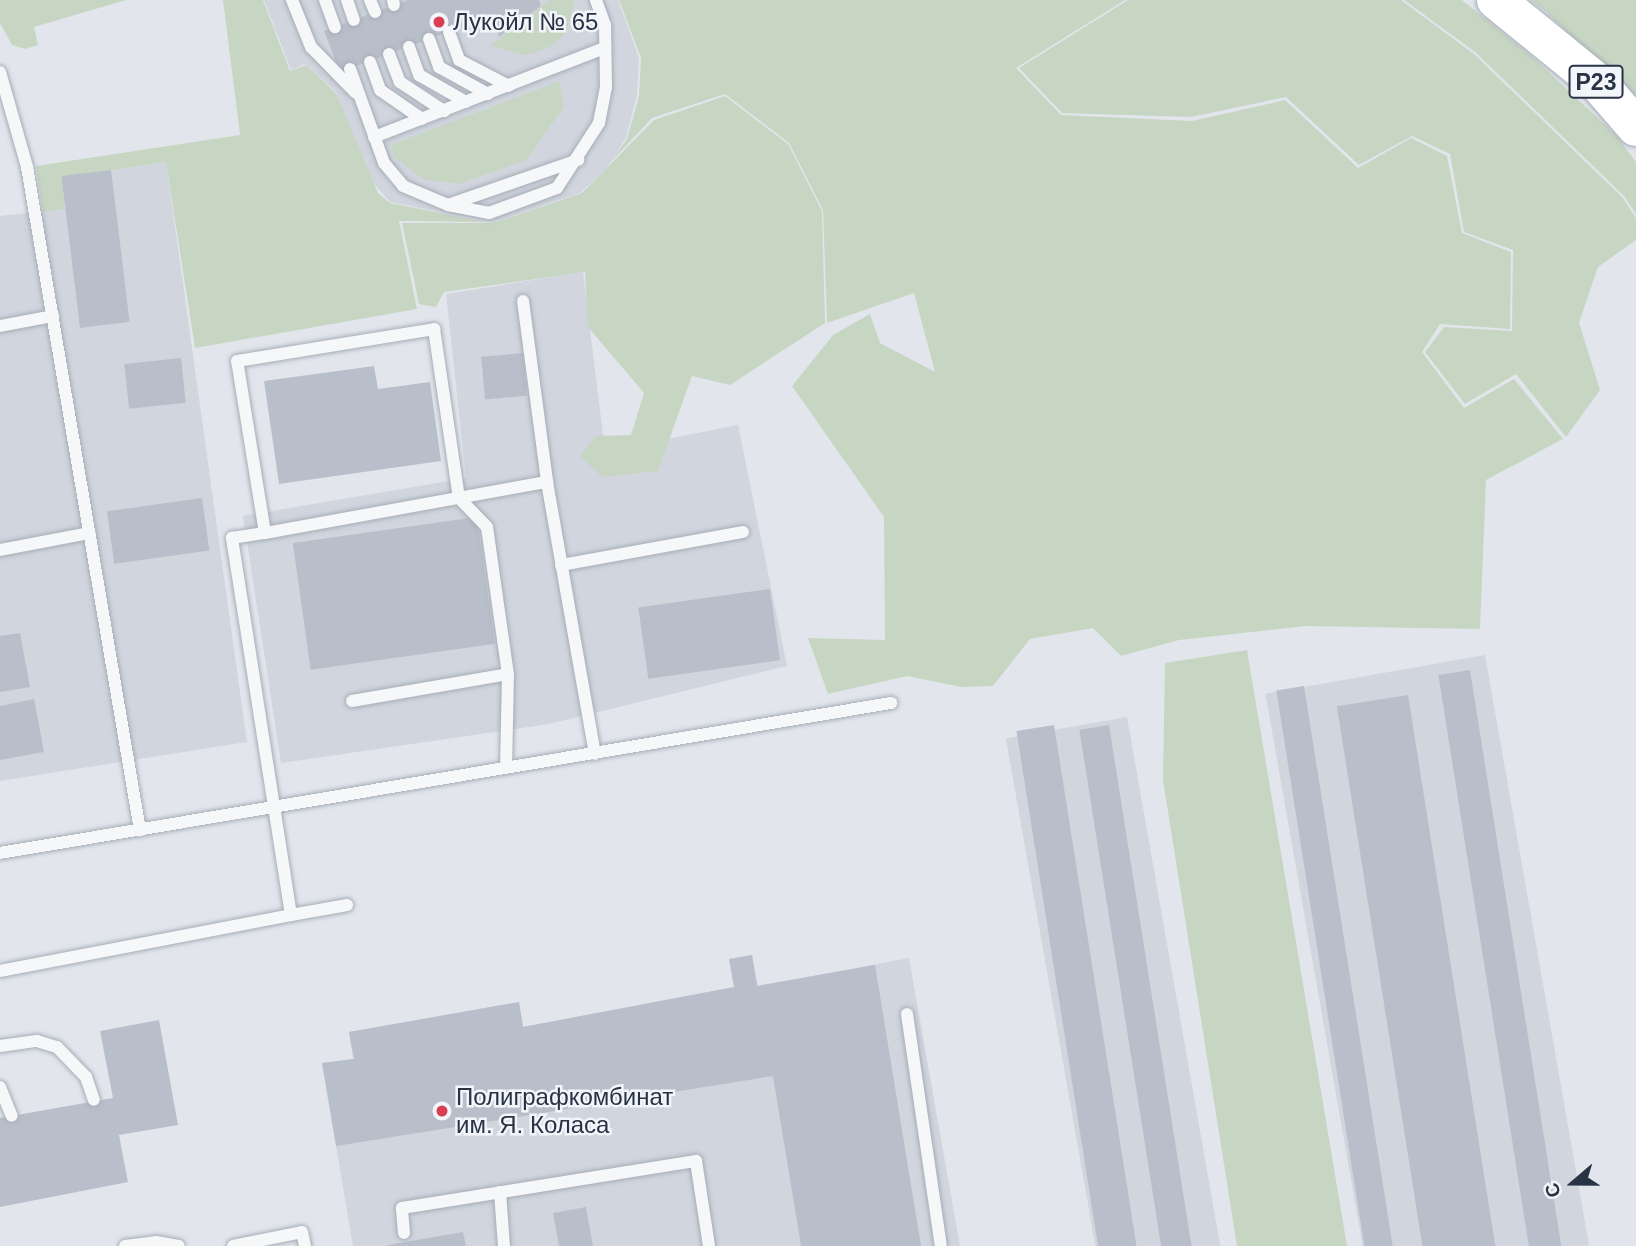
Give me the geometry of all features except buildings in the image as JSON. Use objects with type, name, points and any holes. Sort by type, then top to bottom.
[{"type":"main road","name":"Р23","points":[[1496,0],[1598,83],[1636,127]]},
{"type":"lane","points":[[292,0],[311,47],[360,98]]},
{"type":"lane","points":[[325,0],[334,27]]},
{"type":"lane","points":[[347,0],[354,20]]},
{"type":"lane","points":[[350,69],[384,163],[403,186],[448,205],[489,213],[557,188],[578,160],[599,123],[606,48],[605,25],[596,0]]},
{"type":"lane","points":[[449,32],[459,60],[509,86]]},
{"type":"lane","points":[[429,39],[439,67],[488,94]]},
{"type":"lane","points":[[409,47],[419,75],[466,102]]},
{"type":"lane","points":[[374,137],[606,48]]},
{"type":"lane","points":[[389,54],[400,82],[444,111]]},
{"type":"lane","points":[[370,62],[380,90],[422,119]]},
{"type":"lane","points":[[0,72],[27,167],[140,831]]},
{"type":"lane","points":[[448,205],[578,160]]},
{"type":"lane","points":[[523,301],[547,482],[595,754]]},
{"type":"lane","points":[[0,326],[53,316]]},
{"type":"lane","points":[[265,533],[237,360],[434,329],[459,498],[487,527],[508,674],[506,768]]},
{"type":"lane","points":[[291,915],[232,538],[547,482]]},
{"type":"lane","points":[[561,565],[743,532]]},
{"type":"lane","points":[[0,550],[89,533]]},
{"type":"lane","points":[[352,702],[508,674]]},
{"type":"lane","points":[[0,853],[891,703]]},
{"type":"lane","points":[[0,971],[347,905]]},
{"type":"lane","points":[[907,1014],[941,1246]]},
{"type":"lane","points":[[0,1046],[37,1041],[57,1046],[79,1068],[94,1101]]},
{"type":"lane","points":[[0,1087],[12,1116]]},
{"type":"lane","points":[[404,1233],[402,1208],[696,1161],[709,1246]]},
{"type":"lane","points":[[500,1192],[504,1246]]},
{"type":"lane","points":[[233,1246],[302,1231],[305,1246]]},
{"type":"lane","points":[[125,1246],[156,1242],[179,1246]]},
{"type":"shaded area","points":[[264,0],[618,0],[639,58],[637,95],[626,138],[606,169],[580,193],[493,223],[390,202],[366,174],[336,92],[305,64],[291,70]]},
{"type":"shaded area","points":[[166,162],[247,742],[0,781],[0,216],[65,209],[61,177]]},
{"type":"shaded area","points":[[583,272],[605,451],[738,425],[787,666],[549,724],[281,763],[243,516],[466,478],[446,294]]},
{"type":"shaded area","points":[[1485,655],[1589,1245],[1363,1246],[1265,694]]},
{"type":"shaded area","points":[[1127,717],[1220,1246],[1095,1246],[1006,738]]},
{"type":"shaded area","points":[[752,955],[758,986],[909,958],[960,1246],[353,1246],[322,1063],[353,1059],[349,1032],[519,1002],[523,1027],[734,987],[729,959]]},
{"type":"green space","points":[[0,0],[126,0],[34,27],[38,45],[25,49],[12,45],[0,23]]},
{"type":"green space","points":[[223,0],[263,0],[290,71],[306,65],[336,93],[378,193],[390,203],[486,222],[399,221],[417,309],[195,348],[166,162],[62,177],[65,209],[43,212],[36,166],[240,135]]},
{"type":"green space","points":[[550,0],[575,0],[566,32],[552,46],[526,55],[490,46]]},
{"type":"green space","points":[[619,0],[1125,0],[1016,68],[1061,115],[1192,121],[1285,100],[1358,168],[1411,138],[1447,156],[1462,233],[1511,252],[1510,329],[1440,324],[1422,352],[1464,408],[1514,379],[1563,439],[1486,480],[1480,629],[1305,626],[1179,640],[1121,656],[1093,628],[1030,639],[993,686],[961,687],[907,676],[828,694],[808,638],[885,640],[884,517],[792,386],[833,335],[870,314],[880,343],[935,372],[914,293],[827,323],[823,210],[789,143],[725,94],[652,118],[609,164],[627,139],[639,96],[641,58]]},
{"type":"green space","points":[[1128,0],[1401,0],[1474,54],[1623,198],[1636,218],[1636,240],[1598,267],[1579,323],[1600,390],[1566,437],[1516,374],[1465,404],[1425,352],[1444,327],[1512,331],[1513,250],[1464,232],[1450,154],[1412,136],[1359,165],[1286,97],[1191,117],[1062,113],[1019,68]]},
{"type":"green space","points":[[1404,0],[1462,0],[1530,55],[1617,136],[1636,162],[1636,214],[1624,196],[1475,52]]},
{"type":"green space","points":[[1531,0],[1636,0],[1636,97],[1546,12]]},
{"type":"green space","points":[[560,81],[564,107],[526,160],[459,184],[423,179],[394,157],[391,145]]},
{"type":"green space","points":[[725,96],[788,144],[822,211],[825,323],[730,385],[692,376],[658,471],[602,477],[580,456],[596,436],[631,435],[644,393],[588,327],[585,272],[444,292],[436,307],[419,304],[402,223],[494,223],[582,193],[654,120]]},
{"type":"green space","points":[[1247,650],[1347,1246],[1237,1246],[1163,780],[1165,663]]},
{"type":"place","name":"Лукойл № 65","points":[[439,22]]},
{"type":"place","name":"Полиграфкомбинат им. Я. Коласа","points":[[442,1111]]}]
